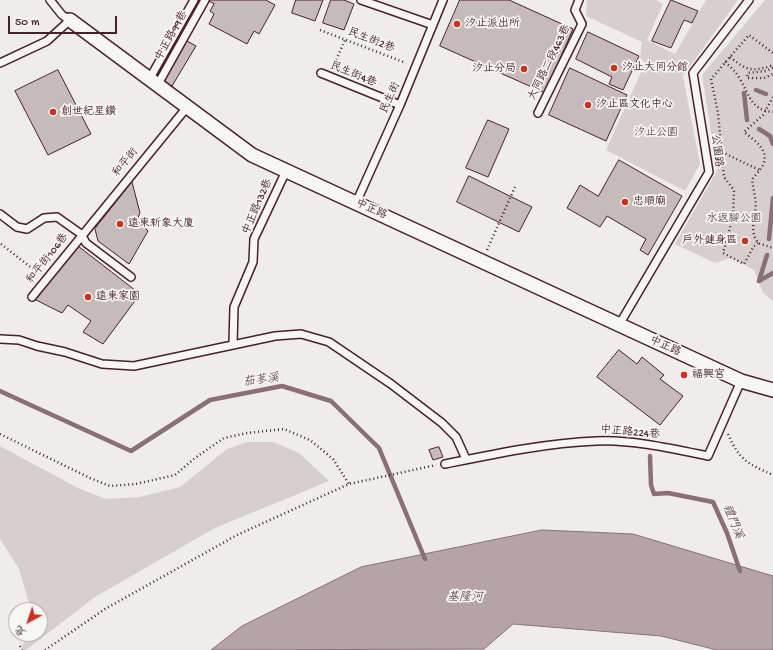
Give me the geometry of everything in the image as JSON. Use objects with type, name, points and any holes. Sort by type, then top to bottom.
[{"type":"street","name":"中正路","points":[[70,20],[188,106],[252,155],[741,381],[773,390]]},
{"type":"lane","points":[[0,63],[47,41],[70,20],[62,15],[50,0]]},
{"type":"lane","points":[[154,81],[194,0]]},
{"type":"lane","name":"中正路99巷","points":[[154,81],[205,0]]},
{"type":"lane","points":[[361,0],[434,25]]},
{"type":"lane","name":"民生街","points":[[356,203],[400,105],[443,0]]},
{"type":"lane","name":"大同路二段463巷","points":[[538,113],[582,24],[575,10],[579,0]]},
{"type":"lane","name":"公園路","points":[[619,325],[708,172],[693,72],[749,0]]},
{"type":"lane","name":"民生街4巷","points":[[321,73],[400,105]]},
{"type":"lane","name":"和平街","points":[[81,234],[188,106]]},
{"type":"lane","name":"中正路132巷","points":[[233,344],[234,307],[253,262],[254,239],[286,171]]},
{"type":"lane","points":[[0,214],[17,227],[27,229],[44,218],[57,216],[81,234],[86,243],[131,277]]},
{"type":"lane","name":"和平街106巷","points":[[32,297],[81,234]]},
{"type":"lane","points":[[0,339],[19,340],[37,346],[65,352],[102,364],[134,366],[233,344],[275,336],[301,334],[329,342],[391,384],[442,423],[456,437],[466,459]]},
{"type":"lane","name":"中正路224巷","points":[[445,464],[466,459],[560,444],[596,441],[674,449],[708,456],[741,381]]},
{"type":"path","name":"民生街2巷","points":[[320,30],[416,67]]},
{"type":"path","points":[[758,243],[754,246],[744,264],[723,253],[733,217],[734,190],[724,177],[718,113],[711,78],[748,35],[773,53]]},
{"type":"path","points":[[330,77],[336,59],[345,40]]},
{"type":"path","points":[[730,57],[743,68],[752,70],[773,66]]},
{"type":"path","points":[[725,62],[739,77],[752,103],[759,109],[773,112]]},
{"type":"path","points":[[773,66],[766,71],[748,73],[747,78],[764,78],[773,74]]},
{"type":"path","points":[[773,97],[766,111],[744,132],[762,148],[765,154],[764,164],[752,180],[756,203],[753,228],[754,236],[758,243],[773,248]]},
{"type":"path","points":[[722,152],[759,170]]},
{"type":"path","points":[[482,261],[515,187]]},
{"type":"path","points":[[2,244],[38,273]]},
{"type":"path","points":[[720,428],[727,433],[735,450],[750,465],[773,475]]},
{"type":"path","points":[[0,434],[90,478],[110,486],[136,484],[176,475],[195,458],[224,438],[246,433],[284,429],[310,440],[333,459],[349,484]]},
{"type":"path","points":[[45,650],[105,609],[237,535],[349,484],[425,467]]},
{"type":"path","points":[[20,646],[22,650]]},
{"type":"green space","name":"汐止公園","points":[[587,0],[656,0],[663,4],[647,40],[675,54],[706,0],[738,0],[683,76],[700,164],[685,191],[606,150],[645,63],[640,58],[642,42],[586,16]]},
{"type":"green space","name":"水返腳公園","points":[[765,0],[773,0],[773,301],[763,293],[754,270],[731,258],[715,263],[675,244],[717,171],[702,75]]},
{"type":"green space","points":[[247,442],[273,442],[299,453],[329,481],[215,528],[95,597],[48,633],[48,602],[29,602],[19,569],[0,539],[0,446],[78,488],[106,499],[139,497],[180,487],[227,449]]},
{"type":"green space","points":[[24,642],[36,642],[26,650],[21,650]]},
{"type":"water","name":"基隆河","points":[[542,530],[633,534],[773,576],[773,650],[717,650],[661,636],[513,624],[484,649],[211,650],[242,626],[361,567]]},
{"type":"building","points":[[207,0],[266,0],[275,5],[259,34],[254,31],[247,44],[209,24],[214,14],[210,11],[214,4]]},
{"type":"building","points":[[296,0],[323,0],[315,21],[292,13]]},
{"type":"building","points":[[331,0],[344,0],[354,4],[344,30],[323,23]]},
{"type":"building","name":"汐止分局","points":[[460,0],[509,0],[573,29],[545,93],[440,46]]},
{"type":"building","points":[[671,0],[698,11],[692,23],[684,20],[671,48],[652,41]]},
{"type":"building","name":"汐止大同分館","points":[[588,32],[639,56],[623,90],[609,84],[612,77],[576,59]]},
{"type":"building","points":[[178,36],[196,46],[172,86],[154,75]]},
{"type":"building","name":"汐止區文化中心","points":[[570,68],[627,95],[606,141],[549,115]]},
{"type":"building","name":"創世紀星鑽","points":[[58,70],[91,134],[48,155],[15,91]]},
{"type":"building","points":[[488,120],[509,129],[488,177],[466,168]]},
{"type":"building","name":"忠順廟","points":[[619,160],[682,196],[648,255],[640,250],[646,239],[607,216],[600,227],[567,208],[580,185],[598,196]]},
{"type":"building","points":[[469,176],[532,207],[519,232],[457,202]]},
{"type":"building","name":"遠東新象大廈","points":[[132,182],[140,213],[137,220],[148,231],[129,264],[98,241],[95,229]]},
{"type":"building","name":"遠東家園","points":[[78,246],[140,294],[103,344],[83,332],[91,321],[68,305],[62,313],[36,300]]},
{"type":"building","points":[[619,350],[637,364],[642,357],[664,375],[660,379],[683,396],[660,425],[597,377]]},
{"type":"building","points":[[439,447],[443,457],[433,460],[429,450]]},
{"type":"waterway","name":"禮門溪","points":[[756,90],[766,94]]},
{"type":"waterway","name":"禮門溪","points":[[744,93],[747,120]]},
{"type":"waterway","name":"禮門溪","points":[[759,129],[770,136],[773,144]]},
{"type":"waterway","name":"禮門溪","points":[[769,239],[773,198]]},
{"type":"waterway","name":"禮門溪","points":[[759,281],[767,255]]},
{"type":"waterway","points":[[759,281],[773,273]]},
{"type":"waterway","name":"茄苳溪","points":[[0,391],[131,451],[210,400],[282,386],[331,401],[379,448],[425,559]]},
{"type":"waterway","name":"禮門溪","points":[[650,456],[651,485],[654,494],[668,493],[713,502],[727,533],[740,571]]},
{"type":"place","name":"汐止派出所","points":[[457,24]]},
{"type":"place","name":"汐止大同分館","points":[[614,68]]},
{"type":"place","name":"汐止分局","points":[[524,69]]},
{"type":"place","name":"汐止區文化中心","points":[[588,105]]},
{"type":"place","name":"創世紀星鑽","points":[[53,112]]},
{"type":"place","name":"忠順廟","points":[[625,202]]},
{"type":"place","name":"遠東新象大廈","points":[[120,224]]},
{"type":"place","name":"戶外健身區","points":[[745,241]]},
{"type":"place","name":"遠東家園","points":[[88,297]]},
{"type":"place","name":"福興宮","points":[[684,375]]}]
